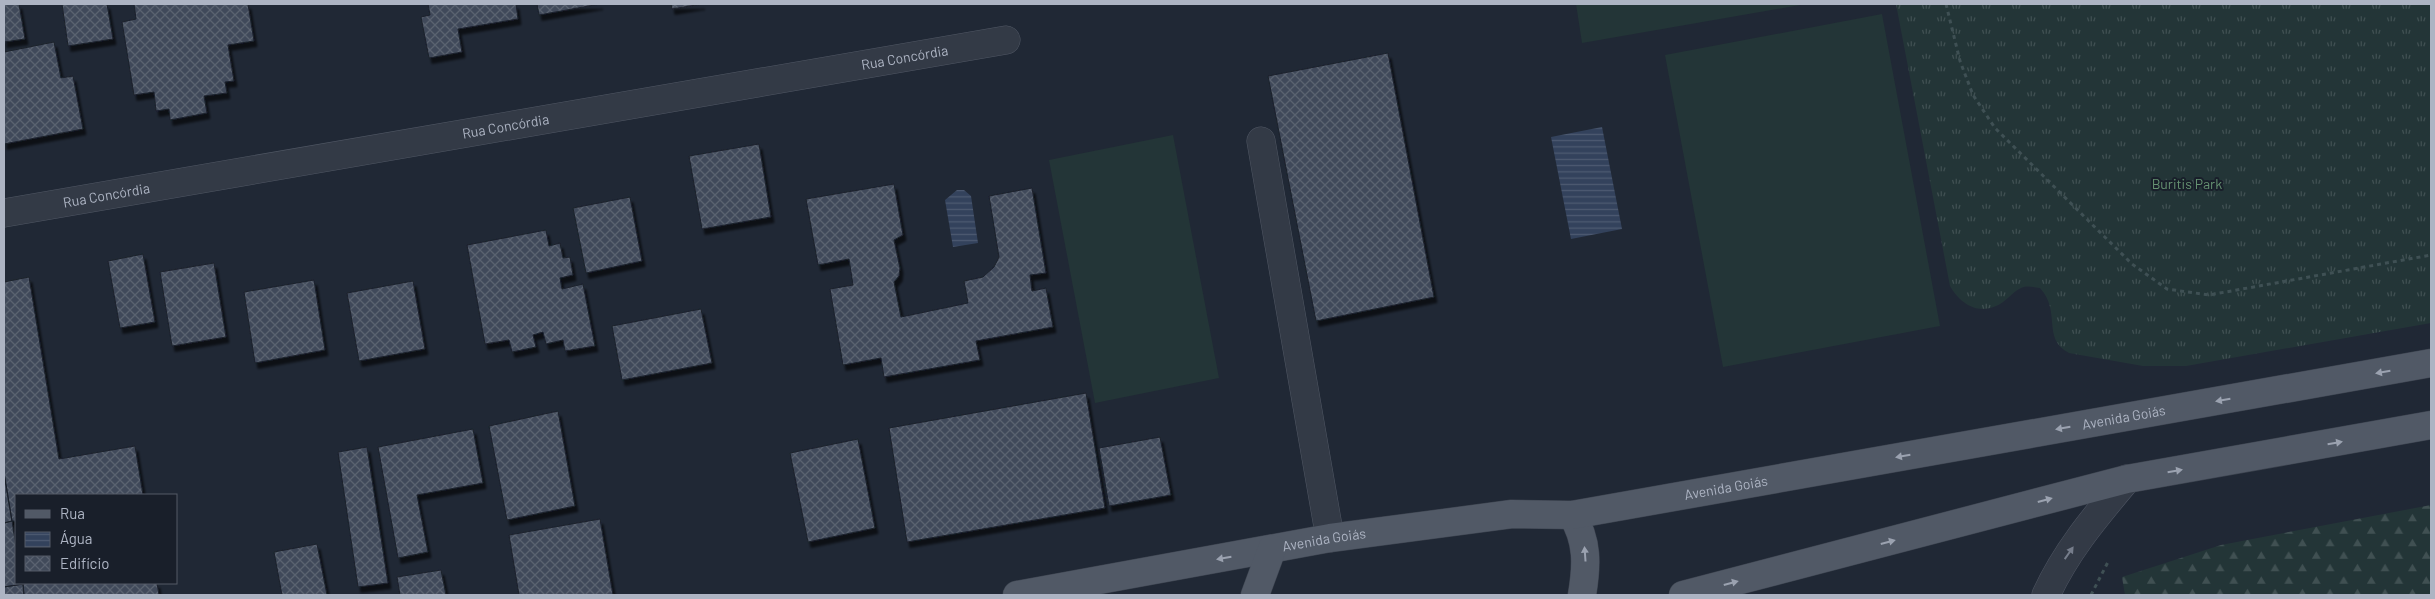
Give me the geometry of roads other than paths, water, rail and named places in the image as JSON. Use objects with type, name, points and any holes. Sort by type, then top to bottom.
[{"type":"main road","name":"Avenida Goiás","points":[[1017,595],[1330,538],[1512,514],[1572,515],[2431,363]]},
{"type":"main road","points":[[1684,595],[2127,479],[2431,426]]},
{"type":"main road","points":[[1572,515],[1579,527],[1585,546],[1586,569],[1582,595]]},
{"type":"main road","points":[[1255,595],[1272,549]]},
{"type":"street","name":"Rua Concórdia","points":[[4,213],[1006,40]]},
{"type":"street","points":[[1260,141],[1330,538]]},
{"type":"street","points":[[2046,595],[2058,568],[2090,522],[2127,479]]},
{"type":"water","points":[[1602,127],[1622,229],[1571,239],[1551,137]]},
{"type":"water","points":[[957,190],[964,190],[971,196],[978,243],[953,247],[945,200]]},
{"type":"park label","name":"Buritis Park","points":[[2187,184]]}]
